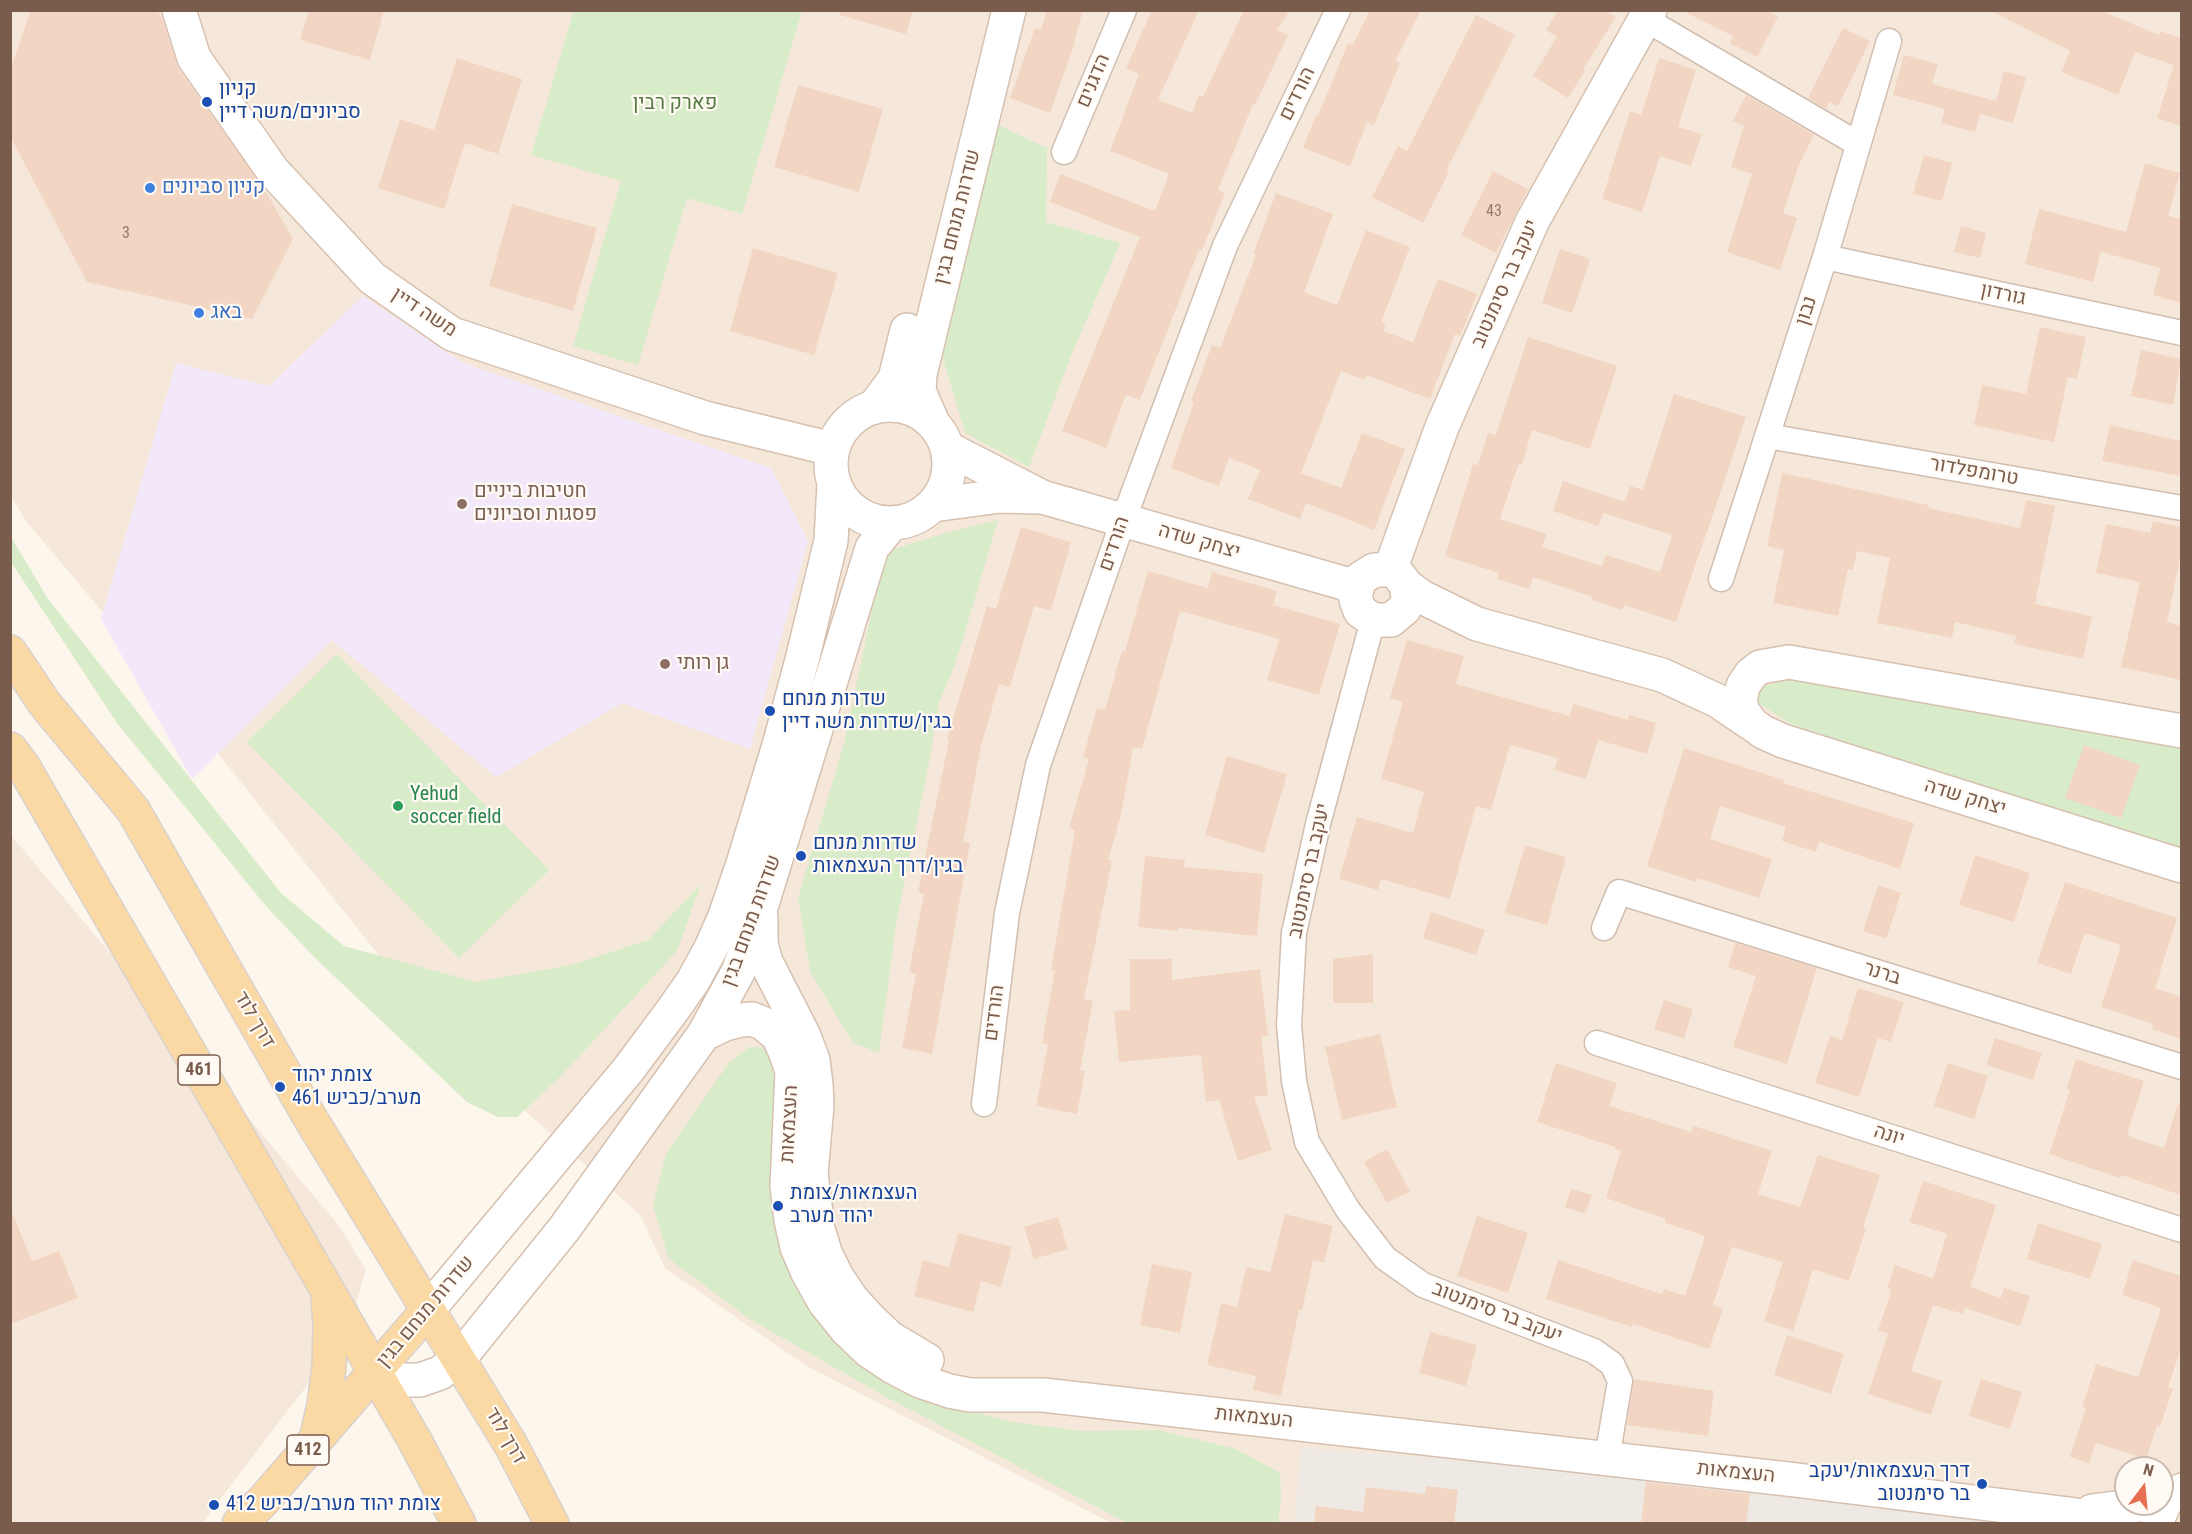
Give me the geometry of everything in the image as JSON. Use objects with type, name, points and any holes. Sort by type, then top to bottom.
[{"type":"main road","name":"דרך לוד","points":[[10,652],[45,704],[133,810],[312,1121],[512,1445],[552,1524]]},
{"type":"main road","name":"461","points":[[10,749],[35,787],[415,1441],[459,1524]]},
{"type":"main road","points":[[316,1441],[329,1367],[330,1316],[326,1290]]},
{"type":"main road","name":"שדרות מנחם בגין","points":[[375,1374],[428,1310]]},
{"type":"main road","name":"412","points":[[239,1524],[262,1502],[375,1374]]},
{"type":"street","name":"משה דיין","points":[[179,10],[194,58],[273,171],[372,278],[452,334],[705,418],[832,449]]},
{"type":"street","name":"שדרות מנחם בגין","points":[[874,407],[895,379],[986,10]]},
{"type":"street","name":"שדרות מנחם בגין","points":[[940,435],[919,391],[920,374],[1009,10]]},
{"type":"street","name":"הדגנים","points":[[1064,152],[1124,10]]},
{"type":"street","name":"הורדים","points":[[984,1104],[1007,914],[1038,765],[1123,521],[1225,246],[1338,10]]},
{"type":"street","points":[[1647,15],[1858,144]]},
{"type":"street","name":"יעקב בר סימנטוב","points":[[1398,578],[1442,427],[1532,222],[1647,15]]},
{"type":"street","name":"נבון","points":[[1721,579],[1825,257],[1889,41]]},
{"type":"street","name":"גורדון","points":[[1825,257],[2181,333]]},
{"type":"street","points":[[884,405],[907,407],[917,411],[940,435],[950,466],[948,478],[940,496],[918,517],[892,523],[876,522],[865,518],[848,506],[834,483],[831,470],[832,449],[836,439],[848,422],[863,411],[874,407],[884,405]]},
{"type":"street","name":"יצחק שדה","points":[[940,435],[1041,497]]},
{"type":"street","name":"טרומפלדור","points":[[1767,436],[2181,508]]},
{"type":"street","name":"שדרות מנחם בגין","points":[[428,1310],[628,1070],[677,1004],[711,948],[742,867],[802,660],[831,541],[834,483]]},
{"type":"street","name":"יצחק שדה","points":[[933,505],[1000,496],[1041,497],[1357,587]]},
{"type":"street","name":"שדרות מנחם בגין","points":[[375,1374],[395,1380],[420,1380],[440,1373],[459,1359],[564,1229],[704,1034],[738,972],[761,906],[866,563],[872,548],[892,523]]},
{"type":"street","points":[[1374,570],[1398,578],[1408,602],[1404,609],[1382,620],[1360,611],[1355,595],[1360,579],[1374,570]]},
{"type":"street","name":"יצחק שדה","points":[[1398,578],[1422,597],[1477,624],[1653,673],[1698,690],[1727,706],[1763,732],[1783,741],[2181,866]]},
{"type":"street","name":"יצחק שדה","points":[[1382,620],[1477,624]]},
{"type":"street","name":"יעקב בר סימנטוב","points":[[1382,620],[1318,824],[1294,933],[1289,1025],[1294,1081],[1307,1142],[1348,1210],[1385,1258],[1423,1285],[1594,1351],[1612,1364],[1620,1381],[1607,1458]]},
{"type":"street","name":"יצחק שדה","points":[[1653,673],[1689,676],[1734,673],[1790,662],[2181,731]]},
{"type":"street","points":[[1752,724],[1743,712],[1740,700],[1743,686],[1750,674],[1760,667]]},
{"type":"street","name":"ברנר","points":[[1604,928],[1619,892],[2181,1067]]},
{"type":"street","points":[[761,906],[761,944],[766,962],[804,1036],[813,1060],[816,1084],[811,1173],[813,1203],[826,1255],[837,1277],[870,1320],[890,1338],[911,1352],[934,1364],[962,1374],[1043,1395]]},
{"type":"street","name":"העצמאות","points":[[704,1034],[725,1024],[752,1020],[764,1024],[778,1036],[792,1071],[787,1167],[791,1220],[797,1247],[825,1303],[846,1329],[869,1351],[920,1381],[949,1391],[970,1395],[1043,1395],[1607,1458],[2069,1514],[2122,1524]]},
{"type":"street","name":"יונה","points":[[1598,1043],[2181,1230]]},
{"type":"street","name":"העצמאות","points":[[2069,1514],[2114,1507]]},
{"type":"shaded area","points":[[11,11],[2181,11],[2181,1523],[1111,1523],[805,1365],[665,1268],[640,1215],[445,1038],[153,672],[26,521],[11,496]]},
{"type":"shaded area","name":"חטיבות ביניים פסגות וסביונים","points":[[363,296],[463,363],[771,468],[808,541],[750,749],[622,703],[496,777],[332,640],[192,779],[101,619],[176,363],[269,386]]},
{"type":"shaded area","points":[[10,834],[340,1227],[366,1270],[347,1333],[202,1523],[11,1523]]},
{"type":"shaded area","points":[[1301,1448],[1632,1472],[2005,1523],[1294,1524]]},
{"type":"green space","name":"פארק רבין","points":[[574,10],[802,11],[742,214],[687,198],[638,365],[573,346],[621,181],[531,155]]},
{"type":"green space","points":[[998,125],[1047,148],[1046,222],[1120,243],[1070,358],[1029,467],[965,433],[939,345]]},
{"type":"green space","points":[[998,520],[956,662],[939,703],[896,924],[879,1053],[852,1042],[810,971],[798,898],[844,744],[884,552]]},
{"type":"green space","points":[[10,535],[48,599],[281,893],[344,946],[476,982],[571,965],[648,940],[701,884],[677,951],[560,1077],[517,1117],[498,1117],[467,1102],[315,958],[265,905],[117,723],[11,562]]},
{"type":"green space","name":"Yehud soccer field","points":[[337,654],[549,870],[459,958],[247,742]]},
{"type":"green space","points":[[1814,673],[2033,714],[2181,748],[2181,851],[1791,724],[1741,692]]},
{"type":"green space","points":[[749,1047],[764,1047],[780,1060],[783,1083],[773,1139],[775,1197],[941,1404],[1013,1422],[1081,1431],[1159,1430],[1236,1449],[1280,1473],[1281,1498],[1278,1523],[1129,1524],[886,1397],[748,1318],[669,1259],[653,1205],[666,1154],[728,1064]]},
{"type":"building","name":"קניון סביונים","points":[[31,10],[157,10],[163,20],[178,68],[263,187],[293,239],[252,319],[87,282],[10,136],[10,71]]},
{"type":"building","points":[[309,10],[384,10],[370,60],[300,40]]},
{"type":"building","points":[[840,10],[913,10],[906,34],[840,15]]},
{"type":"building","points":[[1047,10],[1083,10],[1075,42],[1050,113],[1010,98],[1035,28],[1041,30]]},
{"type":"building","points":[[1152,10],[1199,10],[1158,100],[1192,113],[1199,95],[1203,97],[1244,10],[1290,10],[1277,30],[1288,35],[1255,105],[1253,104],[1218,190],[1225,193],[1202,251],[1199,250],[1140,400],[1126,395],[1106,448],[1062,431],[1140,237],[1050,202],[1060,174],[1155,211],[1169,174],[1110,151],[1139,74],[1126,68]]},
{"type":"building","points":[[1370,10],[1421,10],[1395,61],[1400,63],[1374,125],[1367,122],[1350,166],[1303,148],[1348,43],[1353,45]]},
{"type":"building","points":[[1558,10],[1605,10],[1616,17],[1583,69],[1585,71],[1568,98],[1533,76],[1557,37],[1546,30]]},
{"type":"building","points":[[1681,10],[1766,10],[1778,17],[1757,57],[1730,43],[1733,36]]},
{"type":"building","points":[[1989,10],[2099,10],[2159,35],[2160,31],[2181,38],[2181,126],[2157,118],[2174,65],[2135,52],[2118,95],[2061,72],[2070,51]]},
{"type":"building","points":[[1476,15],[1515,35],[1446,171],[1449,172],[1423,223],[1372,197],[1398,146],[1407,151]]},
{"type":"building","points":[[1843,28],[1870,41],[1838,106],[1829,102],[1826,109],[1808,98]]},
{"type":"building","points":[[1904,55],[1938,64],[1932,84],[1996,101],[2004,71],[2026,77],[2013,123],[1980,114],[1975,132],[1941,123],[1945,109],[1893,95]]},
{"type":"building","points":[[457,58],[522,79],[498,154],[465,143],[444,209],[378,188],[400,119],[434,130]]},
{"type":"building","points":[[1659,58],[1696,70],[1678,127],[1702,134],[1691,166],[1660,156],[1642,212],[1602,199],[1630,111],[1641,115]]},
{"type":"building","points":[[798,85],[883,109],[859,192],[774,167]]},
{"type":"building","points":[[1746,95],[1814,135],[1798,167],[1783,213],[1797,218],[1780,270],[1727,252],[1752,174],[1731,167],[1744,126],[1733,121]]},
{"type":"building","points":[[1924,155],[1952,163],[1942,201],[1913,194]]},
{"type":"building","points":[[2145,163],[2180,173],[2168,216],[2181,219],[2181,303],[2153,295],[2160,268],[2101,252],[2093,282],[2025,264],[2039,209],[2126,232]]},
{"type":"building","points":[[1493,171],[1528,189],[1496,253],[1461,235]]},
{"type":"building","points":[[1276,193],[1333,214],[1304,292],[1337,305],[1366,230],[1410,247],[1381,322],[1386,324],[1383,331],[1413,342],[1438,279],[1477,294],[1460,336],[1455,334],[1430,399],[1366,375],[1364,380],[1341,371],[1301,473],[1341,488],[1362,433],[1405,449],[1374,530],[1306,503],[1300,519],[1248,499],[1260,470],[1229,458],[1219,486],[1171,468],[1194,402],[1191,401],[1212,345],[1220,348],[1256,255],[1253,254]]},
{"type":"building","points":[[512,204],[597,228],[573,311],[489,286]]},
{"type":"building","points":[[1961,226],[1986,233],[1980,258],[1954,252]]},
{"type":"building","points":[[753,248],[838,273],[814,355],[730,331]]},
{"type":"building","points":[[1560,249],[1590,259],[1572,313],[1542,303]]},
{"type":"building","points":[[2040,327],[2086,337],[2077,379],[2068,377],[2054,442],[1974,425],[1982,385],[2026,394]]},
{"type":"building","points":[[1528,337],[1617,366],[1590,449],[1532,430],[1522,464],[1519,463],[1500,519],[1547,534],[1542,547],[1602,566],[1606,555],[1660,572],[1672,535],[1603,513],[1598,526],[1553,511],[1563,481],[1625,502],[1630,486],[1643,490],[1674,394],[1746,417],[1676,622],[1624,605],[1622,610],[1592,600],[1593,597],[1533,577],[1529,589],[1497,579],[1499,573],[1445,556],[1473,464],[1478,465],[1488,433],[1496,435]]},
{"type":"building","points":[[2141,350],[2181,359],[2173,405],[2131,396]]},
{"type":"building","points":[[2110,425],[2181,441],[2181,476],[2102,461]]},
{"type":"building","points":[[1782,473],[2020,528],[2026,500],[2055,506],[2035,604],[2092,616],[2083,659],[2014,644],[2016,636],[1955,622],[1952,638],[1877,623],[1890,558],[1857,551],[1853,570],[1848,569],[1838,616],[1773,603],[1784,550],[1767,546]]},
{"type":"building","points":[[2153,521],[2181,527],[2181,554],[2167,622],[2181,626],[2181,680],[2121,667],[2140,582],[2096,573],[2106,524],[2150,533]]},
{"type":"building","points":[[1021,527],[1071,542],[1051,611],[1034,606],[1010,687],[999,684],[981,746],[963,842],[970,843],[932,1054],[902,1048],[916,974],[909,972],[924,894],[918,892],[949,740],[947,739],[987,606],[996,609]]},
{"type":"building","points":[[1148,571],[1208,588],[1212,572],[1277,591],[1273,605],[1340,624],[1319,695],[1267,680],[1279,639],[1180,611],[1142,749],[1133,748],[1121,815],[1108,860],[1112,861],[1084,999],[1093,1001],[1080,1070],[1085,1071],[1077,1114],[1036,1106],[1048,1044],[1042,1043],[1055,970],[1051,970],[1075,830],[1069,828],[1089,759],[1083,757],[1097,708],[1105,710]]},
{"type":"building","points":[[1407,640],[1464,656],[1456,684],[1570,716],[1573,704],[1628,720],[1629,715],[1656,723],[1647,754],[1598,740],[1586,779],[1554,770],[1558,758],[1510,745],[1491,810],[1476,806],[1450,899],[1381,879],[1378,890],[1339,879],[1357,817],[1413,833],[1424,792],[1381,779],[1403,702],[1390,698]]},
{"type":"building","points":[[2084,745],[2140,765],[2121,818],[2065,798]]},
{"type":"building","points":[[1684,748],[1784,780],[1783,783],[1914,823],[1900,869],[1819,842],[1816,852],[1782,841],[1786,827],[1720,806],[1710,839],[1772,859],[1759,898],[1697,878],[1696,882],[1647,866]]},
{"type":"building","points":[[1227,756],[1287,774],[1264,853],[1205,835]]},
{"type":"building","points":[[1525,845],[1566,857],[1547,925],[1505,913]]},
{"type":"building","points":[[1975,855],[2030,873],[2014,922],[1959,905]]},
{"type":"building","points":[[1145,856],[1185,860],[1184,867],[1263,874],[1257,936],[1178,928],[1178,931],[1138,927]]},
{"type":"building","points":[[2065,882],[2177,918],[2155,988],[2181,997],[2181,1039],[2152,1029],[2153,1024],[2101,1007],[2121,945],[2085,933],[2071,974],[2037,963]]},
{"type":"building","points":[[1878,885],[1901,893],[1886,939],[1863,931]]},
{"type":"building","points":[[1431,912],[1485,930],[1476,955],[1423,938]]},
{"type":"building","points":[[1735,943],[1817,968],[1787,1064],[1733,1047],[1756,976],[1728,967]]},
{"type":"building","points":[[1373,954],[1373,1003],[1333,1003],[1333,959]]},
{"type":"building","points":[[1130,959],[1172,959],[1172,980],[1260,969],[1268,1036],[1261,1037],[1268,1095],[1254,1097],[1272,1150],[1238,1161],[1219,1100],[1206,1102],[1201,1055],[1119,1062],[1114,1011],[1130,1010]]},
{"type":"building","points":[[1858,988],[1904,1002],[1891,1042],[1878,1038],[1859,1097],[1815,1083],[1830,1036],[1842,1040]]},
{"type":"building","points":[[1664,1000],[1693,1009],[1684,1039],[1654,1029]]},
{"type":"building","points":[[1380,1034],[1397,1107],[1342,1120],[1325,1047]]},
{"type":"building","points":[[1995,1038],[2042,1053],[2033,1080],[1986,1065]]},
{"type":"building","points":[[2076,1059],[2144,1081],[2127,1135],[2133,1138],[2164,1148],[2178,1104],[2181,1105],[2181,1195],[2121,1175],[2120,1178],[2049,1154],[2070,1090],[2066,1089]]},
{"type":"building","points":[[1556,1063],[1617,1083],[1609,1106],[1691,1132],[1694,1126],[1772,1151],[1758,1194],[1800,1207],[1818,1155],[1880,1175],[1849,1281],[1813,1269],[1793,1331],[1764,1321],[1783,1262],[1732,1247],[1713,1305],[1723,1308],[1709,1349],[1546,1299],[1558,1260],[1662,1294],[1664,1289],[1685,1296],[1705,1236],[1665,1223],[1666,1219],[1606,1198],[1621,1151],[1615,1147],[1537,1122]]},
{"type":"building","points":[[1948,1063],[1988,1076],[1974,1119],[1934,1106]]},
{"type":"building","points":[[1387,1149],[1410,1191],[1387,1203],[1364,1162]]},
{"type":"building","points":[[1923,1181],[1996,1205],[1970,1287],[2001,1298],[2004,1288],[2030,1296],[2020,1326],[1965,1308],[1963,1314],[1933,1305],[1911,1371],[1942,1381],[1931,1415],[1868,1394],[1888,1334],[1878,1330],[1892,1289],[1887,1288],[1895,1265],[1933,1278],[1947,1234],[1909,1222]]},
{"type":"building","points":[[1571,1189],[1592,1195],[1585,1214],[1565,1207]]},
{"type":"building","points":[[11,1210],[32,1261],[59,1251],[78,1298],[10,1324]]},
{"type":"building","points":[[1285,1214],[1333,1226],[1324,1263],[1313,1260],[1302,1310],[1299,1310],[1281,1396],[1253,1390],[1256,1376],[1207,1365],[1221,1303],[1237,1307],[1246,1267],[1270,1272]]},
{"type":"building","points":[[1477,1216],[1528,1233],[1508,1293],[1457,1276]]},
{"type":"building","points":[[1058,1217],[1068,1249],[1034,1259],[1024,1227]]},
{"type":"building","points":[[2038,1223],[2102,1244],[2090,1279],[2027,1259]]},
{"type":"building","points":[[958,1233],[1012,1247],[1001,1287],[981,1281],[973,1312],[914,1296],[923,1260],[949,1267]]},
{"type":"building","points":[[2133,1260],[2181,1276],[2181,1348],[2168,1388],[2173,1389],[2147,1456],[2137,1456],[2096,1443],[2089,1463],[2070,1457],[2086,1408],[2082,1407],[2096,1364],[2138,1377],[2161,1308],[2122,1295]]},
{"type":"building","points":[[1152,1264],[1192,1272],[1180,1333],[1140,1325]]},
{"type":"building","points":[[1430,1332],[1477,1345],[1466,1386],[1419,1373]]},
{"type":"building","points":[[1787,1335],[1844,1354],[1831,1394],[1774,1375]]},
{"type":"building","points":[[1634,1379],[1714,1391],[1708,1436],[1627,1425]]},
{"type":"building","points":[[1981,1379],[2022,1392],[2010,1429],[1969,1416]]},
{"type":"building","points":[[1646,1482],[1750,1494],[1746,1524],[1641,1524]]},
{"type":"building","points":[[1426,1486],[1458,1490],[1454,1524],[1314,1524],[1316,1506],[1363,1512],[1366,1487],[1425,1494]]},
{"type":"place","name":"קניון סביונים/משה דיין","points":[[207,102]]},
{"type":"place","name":"קניון סביונים","points":[[150,188]]},
{"type":"place","name":"באג","points":[[199,313]]},
{"type":"place","name":"חטיבות ביניים פסגות וסביונים","points":[[462,504]]},
{"type":"place","name":"גן רותי","points":[[665,664]]},
{"type":"place","name":"שדרות מנחם בגין/שדרות משה דיין","points":[[770,711]]},
{"type":"place","name":"Yehud soccer field","points":[[398,806]]},
{"type":"place","name":"שדרות מנחם בגין/דרך העצמאות","points":[[801,856]]},
{"type":"place","name":"צומת יהוד מערב/כביש 461","points":[[280,1087]]},
{"type":"place","name":"העצמאות/צומת יהוד מערב","points":[[778,1206]]},
{"type":"place","name":"דרך העצמאות/יעקב בר סימנטוב","points":[[1982,1484]]},
{"type":"place","name":"צומת יהוד מערב/כביש 412","points":[[214,1505]]}]
